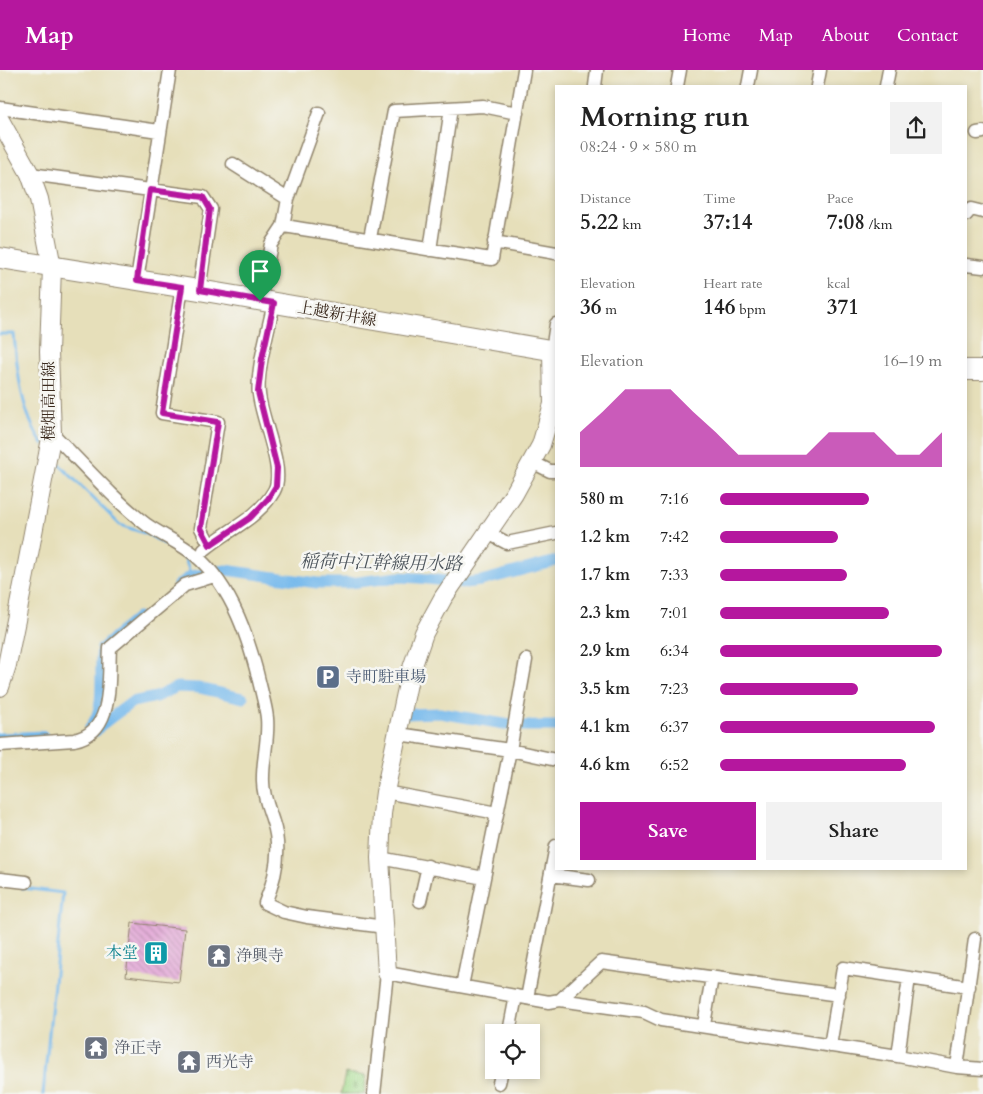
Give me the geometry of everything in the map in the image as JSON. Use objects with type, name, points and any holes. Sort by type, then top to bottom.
[{"type":"main road","name":"上越新井線","points":[[0,258],[554,351]]},
{"type":"main road","points":[[967,370],[983,370]]},
{"type":"street","points":[[137,280],[170,70]]},
{"type":"street","points":[[283,226],[370,238],[430,250],[492,259],[524,70]]},
{"type":"street","points":[[595,85],[597,70]]},
{"type":"street","points":[[677,85],[680,70]]},
{"type":"street","points":[[748,85],[751,70]]},
{"type":"street","points":[[817,85],[820,70]]},
{"type":"street","points":[[886,85],[889,70]]},
{"type":"street","points":[[370,238],[394,111],[482,106],[517,113]]},
{"type":"street","points":[[0,108],[159,131]]},
{"type":"street","points":[[430,250],[451,108]]},
{"type":"street","points":[[196,556],[250,518],[268,499],[276,486],[277,468],[258,392],[271,244],[283,226],[288,199],[319,114]]},
{"type":"street","name":"横畑高田線","points":[[0,120],[30,174],[39,199],[52,267],[49,352],[52,433],[22,593],[7,665],[0,687]]},
{"type":"street","points":[[233,164],[288,199]]},
{"type":"street","points":[[30,174],[203,197],[210,209],[162,413],[218,422],[201,528],[210,545]]},
{"type":"street","points":[[967,214],[971,209],[983,212]]},
{"type":"street","points":[[494,242],[555,253]]},
{"type":"street","points":[[967,265],[983,267]]},
{"type":"street","points":[[374,1094],[387,973],[380,858],[385,792],[410,674],[424,633],[443,598],[514,494],[544,436],[553,404],[555,338]]},
{"type":"street","points":[[52,433],[147,525],[196,556],[214,576],[232,604],[246,634],[267,716],[267,744],[262,781],[264,796],[277,838],[278,854],[273,884],[265,902],[284,912],[307,917],[385,927]]},
{"type":"street","points":[[532,462],[550,471],[555,471]]},
{"type":"street","points":[[488,533],[507,543],[555,533]]},
{"type":"street","points":[[0,745],[74,740],[86,736],[94,730],[105,714],[108,702],[110,648],[185,585],[214,576]]},
{"type":"street","points":[[462,986],[510,750],[526,660]]},
{"type":"street","points":[[398,734],[510,750],[555,760]]},
{"type":"street","points":[[385,792],[497,813]]},
{"type":"street","points":[[512,1024],[522,997],[555,852]]},
{"type":"street","points":[[380,858],[484,878]]},
{"type":"street","points":[[420,901],[428,866]]},
{"type":"street","points":[[551,875],[589,880]]},
{"type":"street","points":[[0,879],[26,882]]},
{"type":"street","points":[[957,1067],[975,939]]},
{"type":"street","points":[[560,1000],[601,962],[839,995]]},
{"type":"street","points":[[830,1046],[843,968],[968,987]]},
{"type":"street","points":[[387,973],[549,1002],[560,1000],[644,1012],[661,1020],[704,1025],[957,1067],[983,1069]]},
{"type":"street","points":[[704,1025],[712,978]]},
{"type":"street","points":[[898,1056],[909,978]]},
{"type":"green space","points":[[345,1073],[366,1076],[364,1094],[341,1094]]},
{"type":"building","name":"本堂","points":[[132,923],[185,929],[179,982],[126,976]]},
{"type":"waterway","name":"稲荷中江幹線用水路","points":[[967,272],[983,274]]},
{"type":"waterway","points":[[0,334],[14,334],[21,391],[30,419],[43,444]]},
{"type":"waterway","points":[[54,459],[120,525],[147,534],[185,558],[191,576]]},
{"type":"waterway","name":"稲荷中江幹線用水路","points":[[178,585],[191,576],[226,570],[317,583],[350,583],[398,577],[464,583],[481,581],[555,561]]},
{"type":"waterway","name":"稲荷中江幹線用水路","points":[[90,727],[95,719],[100,700],[102,648],[138,617]]},
{"type":"waterway","points":[[96,731],[132,702],[156,697],[177,687],[199,688],[243,698]]},
{"type":"waterway","points":[[405,714],[440,713],[510,725]]},
{"type":"waterway","points":[[517,726],[555,726]]},
{"type":"waterway","name":"稲荷中江幹線用水路","points":[[0,738],[43,736]]},
{"type":"waterway","points":[[23,888],[63,893],[43,1094]]},
{"type":"place","name":"寺町駐車場","points":[[328,677]]},
{"type":"place","name":"本堂","points":[[156,953]]},
{"type":"place","name":"浄興寺","points":[[219,956]]},
{"type":"place","name":"浄正寺","points":[[96,1048]]},
{"type":"place","name":"西光寺","points":[[189,1062]]},
{"type":"route","points":[[150,190],[203,197],[210,209],[200,290],[260,301],[274,303],[262,359],[258,392],[278,477],[273,493],[250,518],[210,545],[201,528],[218,422],[162,413],[182,287],[137,280],[150,190]]}]
